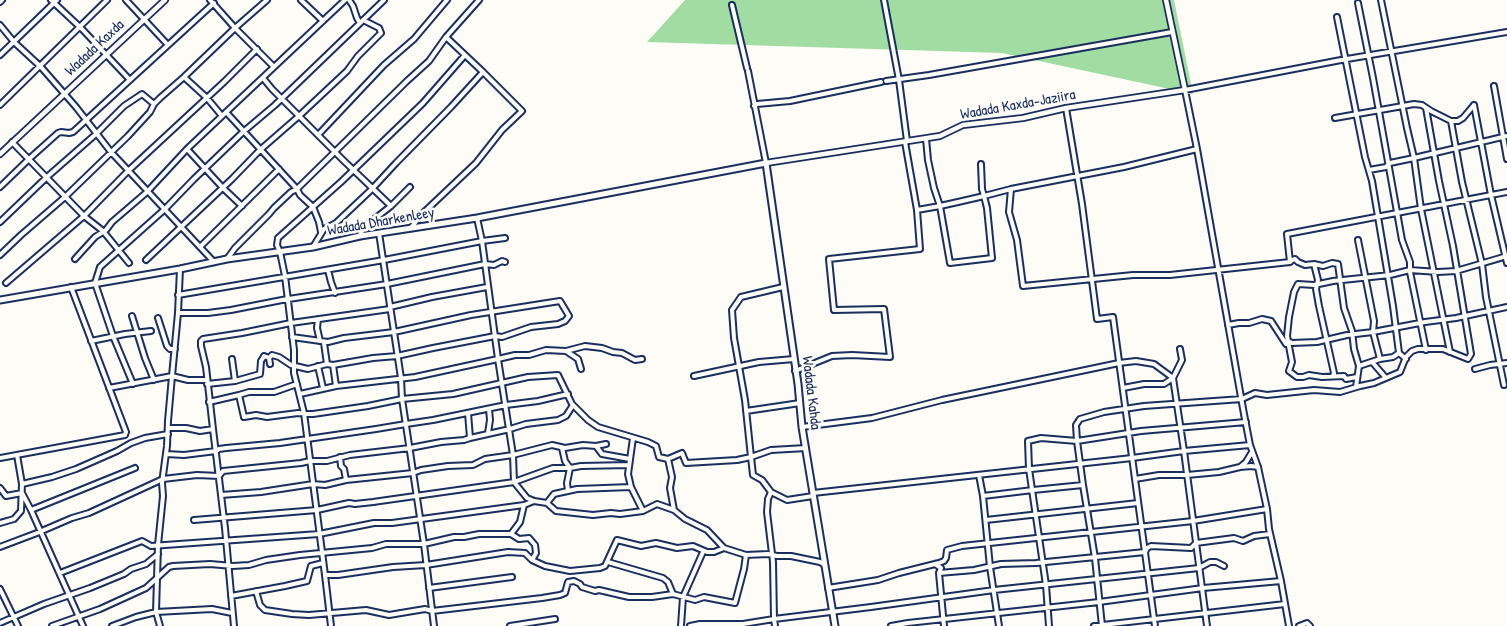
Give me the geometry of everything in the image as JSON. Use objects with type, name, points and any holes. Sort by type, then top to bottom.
[{"type":"main road","name":"Wadada Dharkenleey","points":[[0,300],[227,259],[313,247],[360,236],[477,218],[766,163]]},
{"type":"main road","name":"Wadada Kahda","points":[[766,163],[796,370],[802,427],[835,626]]},
{"type":"street","points":[[0,105],[41,67],[107,0]]},
{"type":"street","points":[[126,0],[168,45]]},
{"type":"street","name":"Wadada Kaxda","points":[[0,154],[165,0]]},
{"type":"street","points":[[0,255],[65,197],[138,126],[154,104],[267,0]]},
{"type":"street","points":[[301,0],[323,21]]},
{"type":"street","points":[[75,259],[95,237],[106,230],[112,222],[147,192],[187,149],[347,0],[354,6],[357,18],[379,28],[380,35],[358,56],[347,72],[260,150],[223,188],[146,260]]},
{"type":"street","points":[[133,384],[113,336],[95,283],[100,267],[165,209],[243,132],[282,98],[384,0]]},
{"type":"street","points":[[318,135],[384,64],[414,39],[447,0]]},
{"type":"street","points":[[227,259],[235,248],[274,208],[297,189],[429,61],[446,37],[479,0]]},
{"type":"street","points":[[796,370],[832,356],[890,357],[884,309],[834,310],[829,259],[920,250],[917,210],[906,142],[899,80],[884,0]]},
{"type":"street","points":[[1166,0],[1197,149],[1250,445],[1258,467],[1289,626]]},
{"type":"street","points":[[1381,0],[1414,158],[1421,208],[1450,352]]},
{"type":"street","points":[[0,55],[54,1],[130,80]]},
{"type":"street","points":[[0,187],[58,133],[70,133],[86,120],[212,2],[274,67]]},
{"type":"street","points":[[1358,3],[1402,240],[1410,262],[1426,350]]},
{"type":"street","points":[[732,5],[748,70],[766,163]]},
{"type":"street","points":[[1337,17],[1378,217],[1399,353],[1406,359]]},
{"type":"street","points":[[0,25],[64,93],[128,171],[214,262]]},
{"type":"street","points":[[754,106],[757,104],[790,101],[884,81],[899,80],[1172,32]]},
{"type":"street","points":[[1185,90],[1507,32]]},
{"type":"street","points":[[411,228],[426,210],[476,163],[502,130],[522,111],[446,37]]},
{"type":"street","points":[[6,283],[84,216],[128,171],[257,50]]},
{"type":"street","points":[[331,626],[304,413],[294,373],[291,323],[285,276],[277,245],[278,238],[354,170],[423,103],[465,55]]},
{"type":"street","points":[[313,247],[321,232],[336,223],[372,189],[482,72]]},
{"type":"street","points":[[184,78],[207,98],[222,116]]},
{"type":"street","points":[[263,78],[391,206]]},
{"type":"street","points":[[1494,86],[1505,136],[1507,159]]},
{"type":"street","name":"Wadada Kaxda-Jaziira","points":[[766,163],[926,139],[940,136],[964,125],[1022,118],[1066,108],[1185,90]]},
{"type":"street","points":[[0,222],[124,106],[142,94],[154,104]]},
{"type":"street","points":[[1335,118],[1422,104],[1444,118],[1458,121],[1474,105],[1491,195],[1507,263]]},
{"type":"street","points":[[1066,108],[1082,204],[1097,319],[1113,317],[1155,626]]},
{"type":"street","points":[[1102,626],[1095,558],[1077,440],[1076,425],[1080,418],[1104,412],[1176,403],[1242,400],[1255,393],[1267,395],[1314,390],[1340,392],[1374,383],[1400,372],[1412,351],[1418,349],[1443,349],[1468,359],[1471,354],[1465,316],[1426,108]]},
{"type":"street","points":[[226,112],[313,207],[321,232]]},
{"type":"street","points":[[1451,120],[1482,264],[1489,311],[1504,385]]},
{"type":"street","points":[[1369,170],[1386,167],[1390,162],[1505,136]]},
{"type":"street","points":[[926,139],[950,263],[992,258],[987,208],[982,189],[981,164]]},
{"type":"street","points":[[12,142],[84,216],[102,231],[129,263]]},
{"type":"street","points":[[187,149],[242,206]]},
{"type":"street","points":[[917,210],[1124,167],[1197,149]]},
{"type":"street","points":[[200,246],[279,169]]},
{"type":"street","points":[[360,236],[363,228],[391,206],[410,187]]},
{"type":"street","points":[[1011,189],[1009,212],[1017,240],[1023,286],[1144,274],[1170,275],[1290,262],[1295,259],[1305,265],[1323,266],[1338,264],[1344,308],[1353,334],[1358,366],[1356,387]]},
{"type":"street","points":[[1290,262],[1288,234],[1507,192]]},
{"type":"street","points":[[477,218],[510,430],[514,482],[527,498],[546,503],[556,511],[593,515],[643,511],[657,504],[674,510],[707,530],[724,548],[746,555],[791,556],[820,562],[825,565]]},
{"type":"street","points":[[379,233],[401,378],[402,399],[424,544],[434,626]]},
{"type":"street","points":[[178,296],[505,238]]},
{"type":"street","points":[[1358,240],[1374,321],[1373,332],[1380,359]]},
{"type":"street","points":[[1357,377],[1346,379],[1344,376],[1322,377],[1309,375],[1303,377],[1289,371],[1292,362],[1287,336],[1294,292],[1298,284],[1317,285],[1410,270],[1456,271],[1506,256]]},
{"type":"street","points":[[178,313],[208,313],[387,284],[484,264],[494,265],[502,260],[505,262]]},
{"type":"street","points":[[1314,264],[1318,280],[1319,306],[1334,373],[1333,376]]},
{"type":"street","points":[[160,626],[156,612],[158,545],[178,313],[180,269]]},
{"type":"street","points":[[328,270],[335,293]]},
{"type":"street","points":[[0,458],[125,435],[126,432],[71,287]]},
{"type":"street","points":[[234,626],[222,495],[201,341],[203,339],[291,323],[390,308],[432,297],[487,287]]},
{"type":"street","points":[[783,287],[741,297],[732,310],[734,338],[746,411],[753,475],[762,480],[770,492],[787,500],[813,494],[1250,445]]},
{"type":"street","points":[[109,388],[172,376],[207,382],[235,381],[260,374],[261,361],[264,356],[269,358],[272,355],[294,366],[308,369],[327,364],[333,365],[372,358],[397,356],[502,336],[531,327],[558,324],[565,321],[569,316],[560,301],[492,311],[394,332],[322,342],[292,337]]},
{"type":"street","points":[[1228,325],[1249,323],[1262,319],[1271,321],[1286,344],[1288,341],[1292,343],[1327,341],[1353,334],[1444,320],[1507,307]]},
{"type":"street","points":[[132,316],[154,380]]},
{"type":"street","points":[[158,318],[166,346],[175,350]]},
{"type":"street","points":[[318,319],[317,328],[327,364]]},
{"type":"street","points":[[91,341],[151,331]]},
{"type":"street","points":[[300,394],[322,388],[422,376],[515,355],[529,355],[546,350],[566,351],[585,346],[622,353],[635,360],[642,359]]},
{"type":"street","points":[[1123,388],[1144,384],[1164,384],[1173,378],[1182,360],[1180,349]]},
{"type":"street","points":[[566,351],[578,359],[581,369]]},
{"type":"street","points":[[1358,366],[1393,357],[1399,353]]},
{"type":"street","points":[[269,358],[270,364]]},
{"type":"street","points":[[232,359],[235,381]]},
{"type":"street","points":[[694,376],[759,362],[794,359]]},
{"type":"street","points":[[802,427],[872,418],[942,400],[1119,363],[1136,361],[1154,364],[1173,378],[1207,626]]},
{"type":"street","points":[[1373,362],[1386,378]]},
{"type":"street","points":[[1475,370],[1507,363]]},
{"type":"street","points":[[333,365],[336,386]]},
{"type":"street","points":[[318,366],[322,388]]},
{"type":"street","points":[[239,395],[244,417],[256,415],[267,417],[286,414],[313,414],[402,399],[440,396],[515,380],[558,375],[573,404],[588,420],[598,427],[656,446],[658,457],[668,459],[682,454],[686,463],[737,460],[771,450],[806,448]]},
{"type":"street","points":[[210,402],[249,392],[274,392],[297,384]]},
{"type":"street","points":[[166,454],[184,455],[376,429],[506,405],[538,401],[568,394]]},
{"type":"street","points":[[0,547],[89,513],[163,479],[197,475],[219,476],[223,472],[301,463],[310,460],[327,461],[340,457],[464,440],[510,430],[526,424],[558,420],[566,416],[573,404]]},
{"type":"street","points":[[746,411],[800,404]]},
{"type":"street","points":[[488,434],[489,409]]},
{"type":"street","points":[[468,413],[470,438]]},
{"type":"street","points":[[1049,626],[1046,585],[1029,469],[1028,440],[1041,438],[1077,440],[1181,427],[1246,422]]},
{"type":"street","points":[[168,428],[186,428],[200,431],[213,429]]},
{"type":"street","points":[[22,484],[76,469],[145,438],[168,434]]},
{"type":"street","points":[[633,438],[628,474],[631,487],[643,511]]},
{"type":"street","points":[[222,495],[261,492],[313,484],[322,485],[448,466],[473,465],[485,459],[513,455],[552,445],[562,448],[606,444]]},
{"type":"street","points":[[596,446],[608,465]]},
{"type":"street","points":[[562,448],[565,462],[570,468]]},
{"type":"street","points":[[1240,467],[1246,462],[1252,451]]},
{"type":"street","points":[[602,454],[630,459]]},
{"type":"street","points":[[0,523],[14,519],[21,511],[22,484],[17,455]]},
{"type":"street","points":[[340,457],[346,480]]},
{"type":"street","points":[[668,459],[672,477],[670,488],[674,510]]},
{"type":"street","points":[[194,520],[317,510],[349,503],[355,504],[514,482],[553,468],[630,465]]},
{"type":"street","points":[[1135,479],[1158,475],[1187,475],[1219,472],[1240,467],[1258,467]]},
{"type":"street","points":[[31,510],[135,468]]},
{"type":"street","points":[[568,491],[566,483],[570,468]]},
{"type":"street","points":[[979,475],[999,626]]},
{"type":"street","points":[[983,496],[1083,485]]},
{"type":"street","points":[[546,503],[554,494],[568,491],[631,487]]},
{"type":"street","points":[[0,488],[6,496]]},
{"type":"street","points":[[770,492],[767,512],[772,555],[775,626]]},
{"type":"street","points":[[22,494],[41,531],[83,626]]},
{"type":"street","points":[[0,498],[22,494]]},
{"type":"street","points":[[60,573],[142,541],[151,546],[319,534],[374,523],[392,523],[524,505],[534,501]]},
{"type":"street","points":[[986,520],[1138,503]]},
{"type":"street","points":[[511,534],[520,522],[524,505]]},
{"type":"street","points":[[828,588],[878,580],[935,564],[944,561],[947,550],[953,548],[1193,521],[1267,509]]},
{"type":"street","points":[[52,626],[100,609],[146,588],[169,567],[173,566],[210,564],[249,565],[266,560],[372,548],[386,544],[424,544],[454,537],[479,534],[511,534],[519,539],[529,538],[535,545],[536,553],[532,560]]},
{"type":"street","points":[[939,573],[974,570],[1001,564],[1095,558],[1145,552],[1151,546],[1191,548],[1196,543],[1234,538],[1243,541],[1254,536],[1270,534]]},
{"type":"street","points":[[325,575],[426,565],[508,552],[525,553],[532,560],[545,566],[570,571],[600,568],[608,562],[618,540],[641,546],[661,544],[678,548],[693,546],[701,549],[703,552],[714,552],[724,548]]},
{"type":"street","points":[[681,626],[683,597],[703,552]]},
{"type":"street","points":[[0,623],[44,604],[124,574],[131,569],[146,564],[158,554]]},
{"type":"street","points":[[256,591],[260,605],[265,610],[309,615],[366,610],[389,615],[425,609],[432,611],[560,595],[565,593],[568,582],[574,581],[582,587],[595,591],[599,590],[629,597],[652,597],[673,594],[695,600],[704,597],[735,603],[746,555]]},
{"type":"street","points":[[608,562],[663,578],[668,582],[673,594]]},
{"type":"street","points":[[690,626],[700,624],[744,624],[994,590],[1199,568],[1210,562],[1216,562],[1224,566]]},
{"type":"street","points":[[231,596],[307,581],[311,566],[323,563]]},
{"type":"street","points":[[935,564],[941,568],[939,573],[944,626]]},
{"type":"street","points":[[429,588],[512,577]]},
{"type":"street","points":[[891,626],[1203,588],[1281,581]]},
{"type":"street","points":[[0,589],[18,626]]},
{"type":"street","points":[[1094,626],[1285,604]]},
{"type":"street","points":[[112,626],[156,612],[212,609],[232,613]]},
{"type":"street","points":[[510,626],[555,619]]},
{"type":"street","points":[[1299,626],[1307,623],[1310,626]]},
{"type":"green space","points":[[685,0],[1174,0],[1193,94],[1002,53],[647,42]]}]
